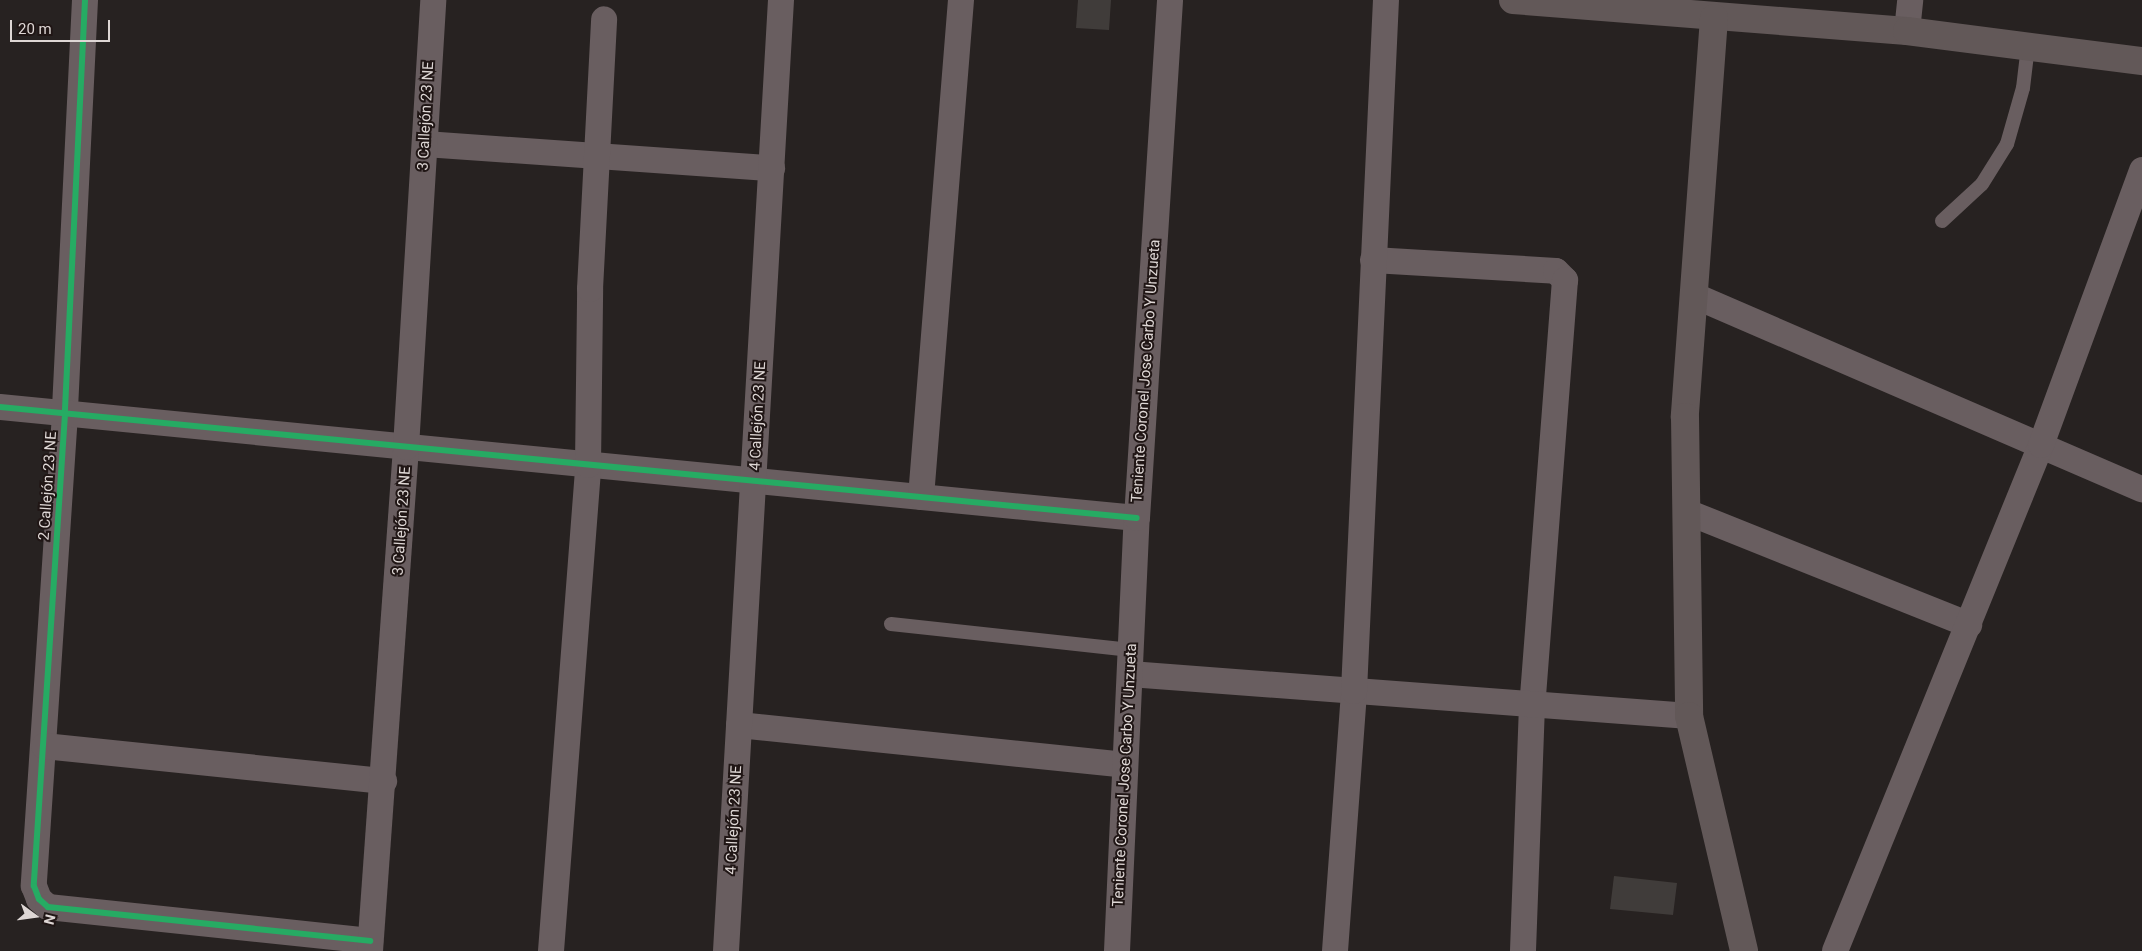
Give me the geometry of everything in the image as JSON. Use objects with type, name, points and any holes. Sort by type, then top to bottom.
[{"type":"street","name":"2 Callejón 23 NE","points":[[85,0],[65,414],[34,886],[39,899],[48,907],[370,946]]},
{"type":"street","name":"3 Callejón 23 NE","points":[[370,946],[384,781],[433,0]]},
{"type":"street","name":"4 Callejón 23 NE","points":[[726,951],[781,0]]},
{"type":"street","points":[[921,497],[961,0]]},
{"type":"street","name":"Teniente Coronel Jose Carbo Y Unzueta","points":[[1117,951],[1123,765],[1130,662],[1136,518],[1170,0]]},
{"type":"street","points":[[1335,951],[1354,691],[1386,0]]},
{"type":"street","points":[[1513,0],[1555,1],[1714,18],[1907,31],[2142,61]]},
{"type":"street","points":[[1907,31],[1910,0]]},
{"type":"street","points":[[1714,18],[1685,417],[1689,716],[1744,951]]},
{"type":"street","points":[[551,951],[588,465],[590,289],[604,19]]},
{"type":"street","points":[[424,144],[772,168]]},
{"type":"street","points":[[1835,951],[2041,445],[2142,170]]},
{"type":"street","points":[[1373,260],[1556,271],[1565,280],[1532,705],[1524,951]]},
{"type":"street","points":[[1695,296],[2142,489]]},
{"type":"street","points":[[0,408],[1136,518]]},
{"type":"street","points":[[1687,512],[1969,625]]},
{"type":"street","points":[[1130,662],[1354,691],[1689,716]]},
{"type":"street","points":[[739,725],[1123,765]]},
{"type":"street","points":[[44,746],[384,781]]},
{"type":"lane","points":[[1942,221],[1982,184],[2007,144],[2023,88],[2028,46]]},
{"type":"lane","points":[[891,624],[1130,662]]},
{"type":"building","points":[[1078,0],[1111,0],[1109,30],[1076,28]]},
{"type":"building","points":[[1614,876],[1677,883],[1673,915],[1610,909]]},
{"type":"cycle path","points":[[85,0],[65,414],[34,886],[39,899],[48,907],[370,941]]},
{"type":"cycle path","points":[[0,407],[1137,518]]}]
